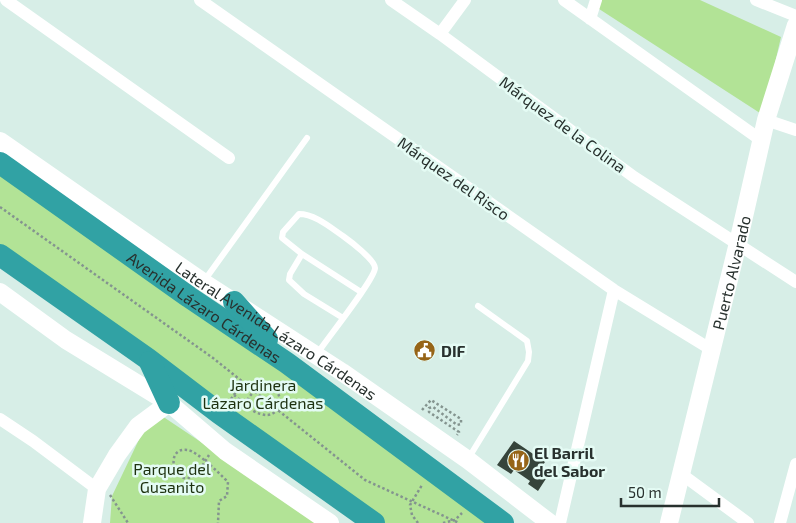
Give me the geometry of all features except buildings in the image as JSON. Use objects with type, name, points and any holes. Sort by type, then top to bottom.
[{"type":"highway","name":"Avenida Lázaro Cárdenas","points":[[0,163],[181,292],[287,363],[503,523]]},
{"type":"highway","points":[[0,255],[148,359],[219,413],[374,523]]},
{"type":"highway","points":[[234,302],[287,363]]},
{"type":"highway","points":[[148,359],[169,403]]},
{"type":"main road","name":"Puerto Alvarado","points":[[669,523],[738,243],[760,140],[796,25]]},
{"type":"main road","name":"Lateral Avenida Lázaro Cárdenas","points":[[0,141],[203,282],[316,356],[468,460],[550,523]]},
{"type":"main road","points":[[0,292],[66,340],[169,403],[225,450],[330,523]]},
{"type":"main road","points":[[92,523],[97,489],[118,455],[138,426],[169,403]]},
{"type":"street","points":[[6,0],[230,158]]},
{"type":"street","name":"Márquez del Risco","points":[[200,0],[614,290],[712,350]]},
{"type":"street","name":"Márquez de la Colina","points":[[391,0],[634,177],[796,282]]},
{"type":"street","points":[[440,34],[465,0]]},
{"type":"street","points":[[564,0],[760,140]]},
{"type":"street","points":[[590,20],[596,0]]},
{"type":"street","points":[[756,0],[796,16]]},
{"type":"street","points":[[766,120],[796,130]]},
{"type":"street","points":[[560,523],[614,290]]},
{"type":"street","points":[[0,419],[97,489]]},
{"type":"street","points":[[780,523],[796,464]]},
{"type":"street","points":[[680,473],[748,523]]},
{"type":"lane","points":[[203,282],[307,138]]},
{"type":"lane","points":[[316,356],[372,277],[375,269],[374,264],[354,244],[307,214],[299,214],[283,232],[282,238],[302,254],[361,292]]},
{"type":"lane","points":[[302,254],[290,274],[289,280],[304,294],[343,318]]},
{"type":"lane","points":[[468,460],[528,361],[530,352],[527,341],[478,306]]},
{"type":"path","points":[[0,207],[213,358],[365,480],[459,523]]},
{"type":"path","points":[[230,401],[243,382]]},
{"type":"path","points":[[234,395],[258,414]]},
{"type":"path","points":[[191,451],[228,482],[227,496],[219,501],[218,523]]},
{"type":"path","points":[[97,489],[112,496],[128,523]]},
{"type":"path","points":[[442,523],[455,520],[465,510]]},
{"type":"green space","points":[[599,0],[700,0],[781,37],[763,115],[596,7]]},
{"type":"green space","name":"Jardinera Lázaro Cárdenas","points":[[0,166],[498,523],[385,523],[0,247]]},
{"type":"green space","name":"Parque del Gusanito","points":[[159,414],[322,523],[110,523],[112,496],[144,429]]},
{"type":"place","name":"DIF","points":[[425,350]]},
{"type":"place","name":"El Barril del Sabor","points":[[518,461]]}]
